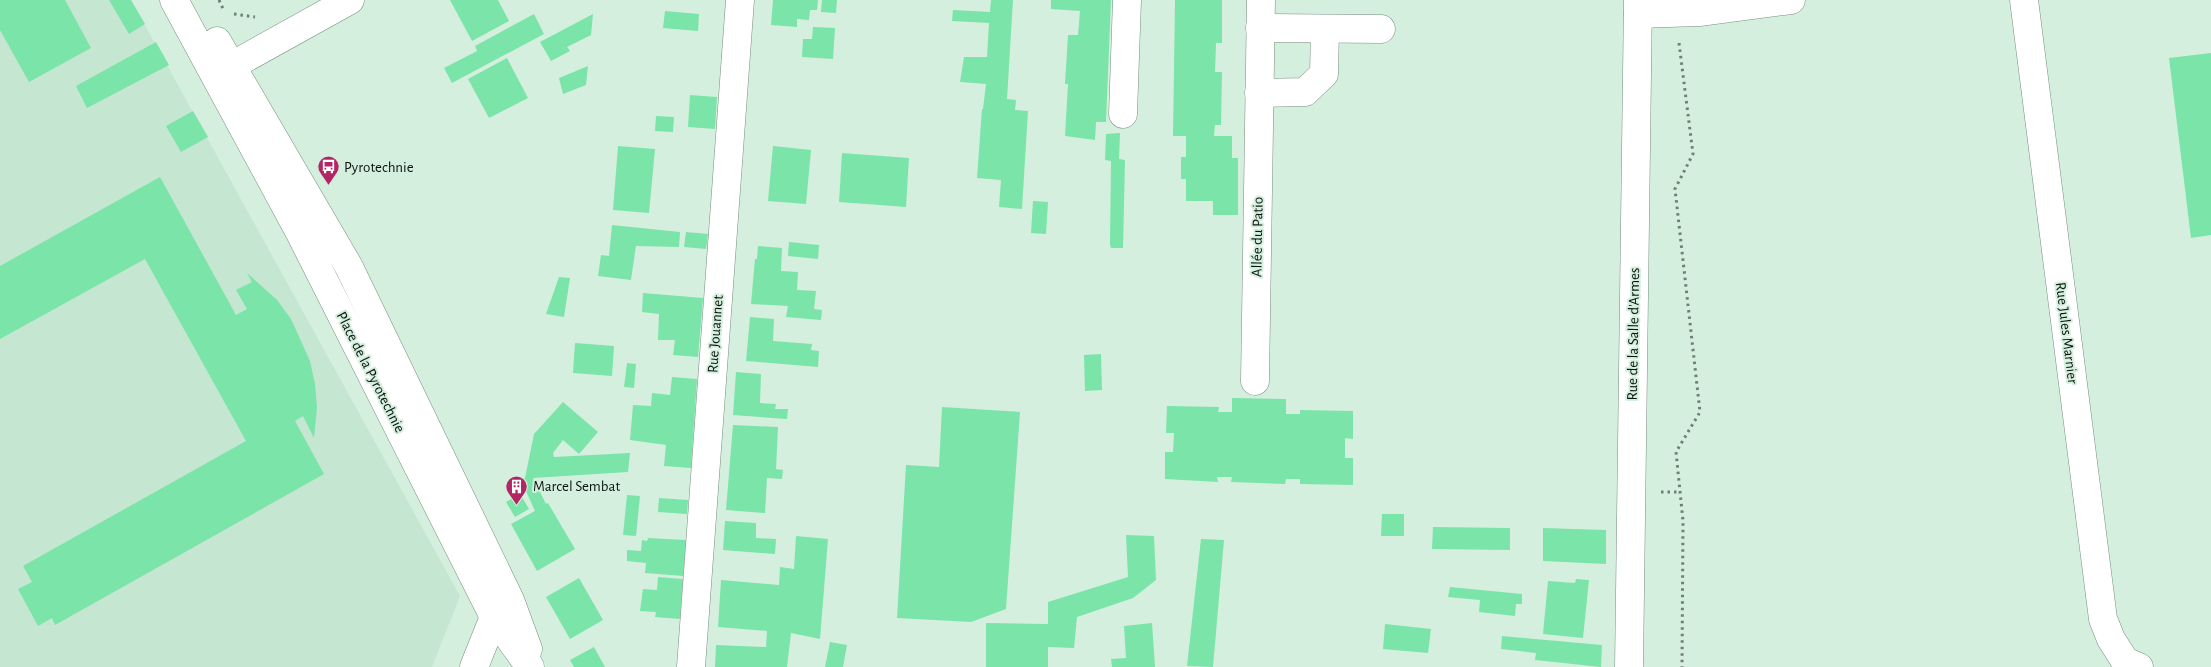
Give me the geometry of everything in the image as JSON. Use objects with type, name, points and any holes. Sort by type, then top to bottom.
[{"type":"street","name":"Place de la Pyrotechnie","points":[[174,0],[223,70],[349,267],[530,667]]},
{"type":"street","name":"Place de la Pyrotechnie","points":[[194,0],[223,70]]},
{"type":"street","points":[[223,70],[350,0]]},
{"type":"street","name":"Rue Jouannet","points":[[691,667],[740,0]]},
{"type":"street","points":[[1123,114],[1127,0]]},
{"type":"street","name":"Allée du Patio","points":[[1255,381],[1261,0]]},
{"type":"street","points":[[1638,7],[1675,13],[1699,12],[1791,0]]},
{"type":"street","name":"Rue Jules Marnier","points":[[2024,0],[2103,619],[2112,639],[2132,664]]},
{"type":"street","name":"Rue de la Salle d'Armes","points":[[1629,667],[1638,7]]},
{"type":"street","points":[[1260,28],[1381,29]]},
{"type":"street","points":[[1259,93],[1305,92],[1324,74],[1325,29]]},
{"type":"street","points":[[474,667],[502,608]]},
{"type":"street","points":[[502,608],[535,667]]},
{"type":"path","points":[[218,0],[225,13],[259,18]]},
{"type":"path","points":[[1675,13],[1693,154],[1675,189],[1700,412],[1676,452],[1683,521],[1682,667]]},
{"type":"shaded area","points":[[0,0],[131,0],[460,596],[432,667],[0,667]]},
{"type":"building","points":[[0,0],[65,0],[91,48],[29,82],[0,30]]},
{"type":"building","points":[[109,0],[131,0],[145,24],[129,34]]},
{"type":"building","points":[[450,0],[498,0],[509,21],[472,41]]},
{"type":"building","points":[[773,0],[818,0],[817,10],[810,10],[809,20],[797,19],[797,27],[771,25]]},
{"type":"building","points":[[822,0],[837,0],[836,13],[821,12]]},
{"type":"building","points":[[991,0],[1013,0],[1007,99],[1016,100],[1015,110],[1028,111],[1022,209],[999,207],[1001,180],[977,178],[982,109],[986,84],[960,82],[964,57],[987,57],[989,23],[952,21],[953,10],[990,12]]},
{"type":"building","points":[[1051,0],[1111,0],[1106,122],[1096,122],[1095,140],[1065,136],[1068,84],[1065,84],[1068,35],[1078,35],[1080,11],[1051,9]]},
{"type":"building","points":[[1175,0],[1222,0],[1222,43],[1216,43],[1215,72],[1222,72],[1221,125],[1215,125],[1214,136],[1232,136],[1232,158],[1238,158],[1238,215],[1213,215],[1213,201],[1186,201],[1186,179],[1181,179],[1181,157],[1186,157],[1186,136],[1173,136]]},
{"type":"building","points":[[665,11],[699,14],[698,31],[663,28]]},
{"type":"building","points":[[534,14],[544,34],[452,83],[444,68],[477,51],[475,46]]},
{"type":"building","points":[[593,14],[591,35],[567,47],[570,51],[551,61],[540,42]]},
{"type":"building","points":[[813,27],[835,28],[833,59],[802,57],[803,39],[812,39]]},
{"type":"building","points":[[156,42],[169,65],[87,108],[76,86]]},
{"type":"building","points":[[2211,53],[2211,235],[2191,238],[2169,58]]},
{"type":"building","points":[[507,58],[528,98],[489,118],[468,79]]},
{"type":"building","points":[[588,66],[586,85],[563,94],[559,78]]},
{"type":"building","points":[[690,95],[717,97],[715,129],[688,127]]},
{"type":"building","points":[[193,111],[208,137],[181,152],[166,126]]},
{"type":"building","points":[[656,116],[674,117],[673,132],[655,131]]},
{"type":"building","points":[[1120,133],[1119,159],[1125,160],[1123,248],[1111,248],[1111,161],[1105,160],[1106,134]]},
{"type":"building","points":[[618,146],[655,149],[649,213],[613,210]]},
{"type":"building","points":[[773,146],[811,150],[806,204],[768,201]]},
{"type":"building","points":[[842,153],[909,158],[906,207],[839,202]]},
{"type":"building","points":[[160,177],[236,315],[247,309],[236,290],[252,282],[247,273],[277,300],[291,319],[310,361],[315,384],[317,407],[314,438],[303,416],[295,421],[324,474],[55,625],[52,618],[38,626],[18,589],[32,582],[23,566],[246,441],[145,259],[0,339],[0,266]]},
{"type":"building","points":[[1033,201],[1048,202],[1046,234],[1031,233]]},
{"type":"building","points":[[612,225],[680,232],[679,247],[636,246],[631,280],[598,276],[601,255],[609,256]]},
{"type":"building","points":[[686,232],[708,234],[706,249],[684,247]]},
{"type":"building","points":[[789,242],[819,245],[818,259],[788,256]]},
{"type":"building","points":[[758,246],[782,248],[781,271],[798,272],[797,290],[816,291],[814,309],[822,310],[821,320],[786,317],[788,306],[751,304]]},
{"type":"building","points":[[559,277],[570,278],[564,317],[546,314]]},
{"type":"building","points":[[643,293],[703,298],[698,357],[673,355],[675,340],[658,340],[659,314],[642,312]]},
{"type":"building","points":[[750,317],[774,319],[773,341],[812,344],[811,350],[819,351],[818,367],[746,361]]},
{"type":"building","points":[[575,343],[614,346],[612,376],[573,373]]},
{"type":"building","points":[[1101,354],[1102,390],[1085,391],[1084,355]]},
{"type":"building","points":[[627,363],[636,364],[634,388],[624,387]]},
{"type":"building","points":[[736,372],[761,374],[760,403],[776,404],[775,409],[788,409],[787,419],[733,415]]},
{"type":"building","points":[[672,377],[697,379],[691,468],[664,466],[666,445],[630,440],[633,405],[651,406],[652,393],[670,395]]},
{"type":"building","points":[[1232,398],[1286,399],[1286,414],[1300,414],[1300,410],[1353,411],[1353,439],[1345,438],[1345,458],[1353,458],[1353,485],[1300,484],[1300,479],[1286,479],[1285,484],[1231,482],[1232,477],[1217,477],[1218,482],[1165,479],[1165,452],[1173,452],[1174,433],[1166,433],[1167,406],[1219,407],[1218,412],[1232,412]]},
{"type":"building","points":[[563,402],[598,432],[579,454],[563,440],[553,453],[554,457],[630,453],[628,472],[533,478],[546,504],[548,503],[575,549],[537,571],[511,524],[535,511],[520,478],[525,478],[534,434]]},
{"type":"building","points":[[942,407],[1020,412],[1006,609],[971,622],[897,618],[906,465],[939,467]]},
{"type":"building","points":[[733,425],[778,427],[776,469],[783,470],[782,479],[767,478],[765,513],[726,510]]},
{"type":"building","name":"Marcel Sembat","points":[[520,494],[529,509],[515,517],[506,502]]},
{"type":"building","points":[[627,495],[640,496],[636,536],[623,535]]},
{"type":"building","points":[[659,498],[688,500],[687,514],[658,512]]},
{"type":"building","points":[[1382,514],[1404,514],[1404,536],[1381,536]]},
{"type":"building","points":[[725,521],[756,523],[756,538],[776,539],[775,554],[723,550]]},
{"type":"building","points":[[1433,527],[1510,528],[1510,550],[1432,549]]},
{"type":"building","points":[[1543,528],[1606,530],[1606,564],[1543,561]]},
{"type":"building","points":[[1126,535],[1154,536],[1156,580],[1133,598],[1077,617],[1074,648],[1048,647],[1048,667],[986,667],[986,623],[1048,624],[1048,602],[1128,577]]},
{"type":"building","points":[[796,536],[828,539],[820,639],[791,633],[787,667],[715,667],[716,645],[766,647],[767,631],[718,627],[721,580],[779,585],[780,567],[794,569]]},
{"type":"building","points":[[648,538],[686,540],[683,576],[645,573],[646,563],[627,561],[627,550],[641,551],[642,540],[647,541]]},
{"type":"building","points":[[1201,539],[1224,540],[1213,667],[1187,666]]},
{"type":"building","points":[[658,577],[683,579],[680,619],[655,617],[656,612],[640,611],[643,589],[657,590]]},
{"type":"building","points":[[579,578],[603,620],[570,639],[546,597]]},
{"type":"building","points":[[1576,579],[1589,580],[1583,638],[1543,634],[1548,581],[1575,583]]},
{"type":"building","points":[[1450,587],[1522,594],[1522,604],[1516,604],[1515,616],[1479,612],[1480,600],[1448,597]]},
{"type":"building","points":[[1152,623],[1155,667],[1112,667],[1111,659],[1126,658],[1124,626]]},
{"type":"building","points":[[1385,624],[1431,629],[1428,653],[1383,649]]},
{"type":"building","points":[[1502,636],[1602,645],[1601,667],[1535,660],[1536,653],[1501,649]]},
{"type":"building","points":[[830,642],[847,645],[843,667],[825,667]]},
{"type":"building","points":[[594,647],[605,667],[574,667],[570,660]]},
{"type":"place","name":"Pyrotechnie","points":[[328,186]]},
{"type":"place","name":"Marcel Sembat","points":[[517,505]]}]
